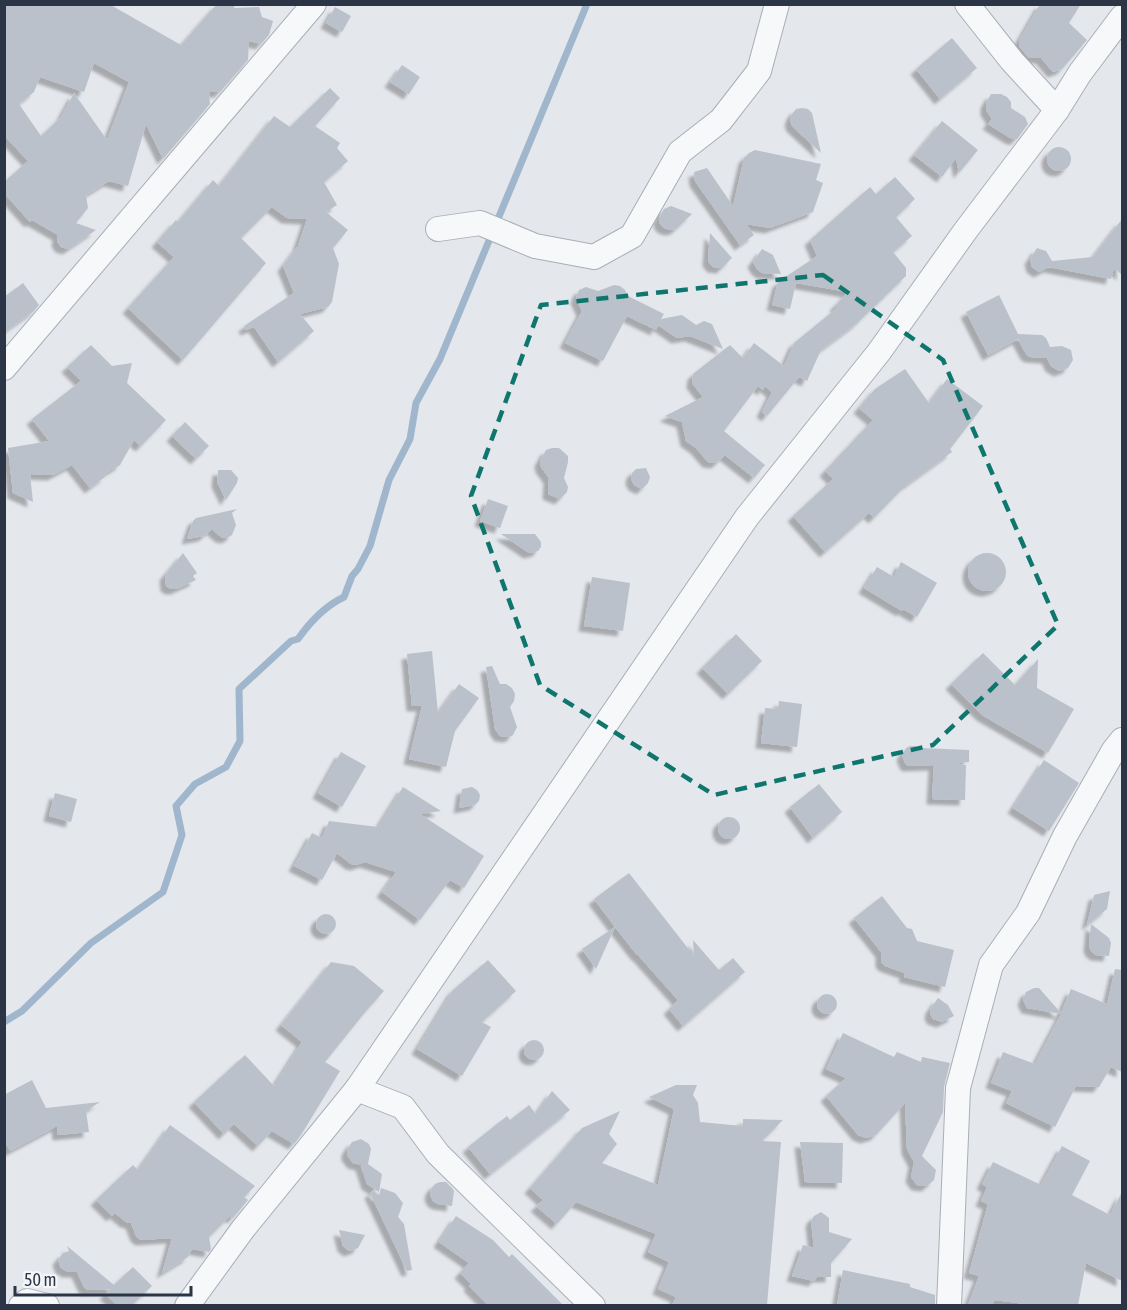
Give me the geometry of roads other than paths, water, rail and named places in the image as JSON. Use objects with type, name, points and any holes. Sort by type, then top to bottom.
[{"type":"street","points":[[4,368],[314,4]]},
{"type":"street","points":[[438,229],[480,223],[535,246],[594,256],[632,236],[680,152],[721,120],[759,71],[777,4]]},
{"type":"street","points":[[967,4],[1012,61],[1057,110]]},
{"type":"street","points":[[188,1305],[243,1229],[357,1089],[747,517],[879,352],[966,230],[1057,110],[1080,73],[1122,17]]},
{"type":"street","points":[[949,1305],[958,1088],[991,965],[1028,913],[1065,836],[1120,747]]},
{"type":"street","points":[[357,1089],[402,1107],[438,1154],[593,1305]]},
{"type":"street","points":[[21,1305],[27,1301],[47,1305]]},
{"type":"waterway","points":[[4,1022],[22,1011],[91,943],[163,892],[182,835],[176,806],[195,784],[226,767],[240,741],[239,689],[291,641],[298,639],[324,610],[344,597],[352,576],[370,546],[389,480],[410,439],[416,403],[440,359],[587,4]]}]
